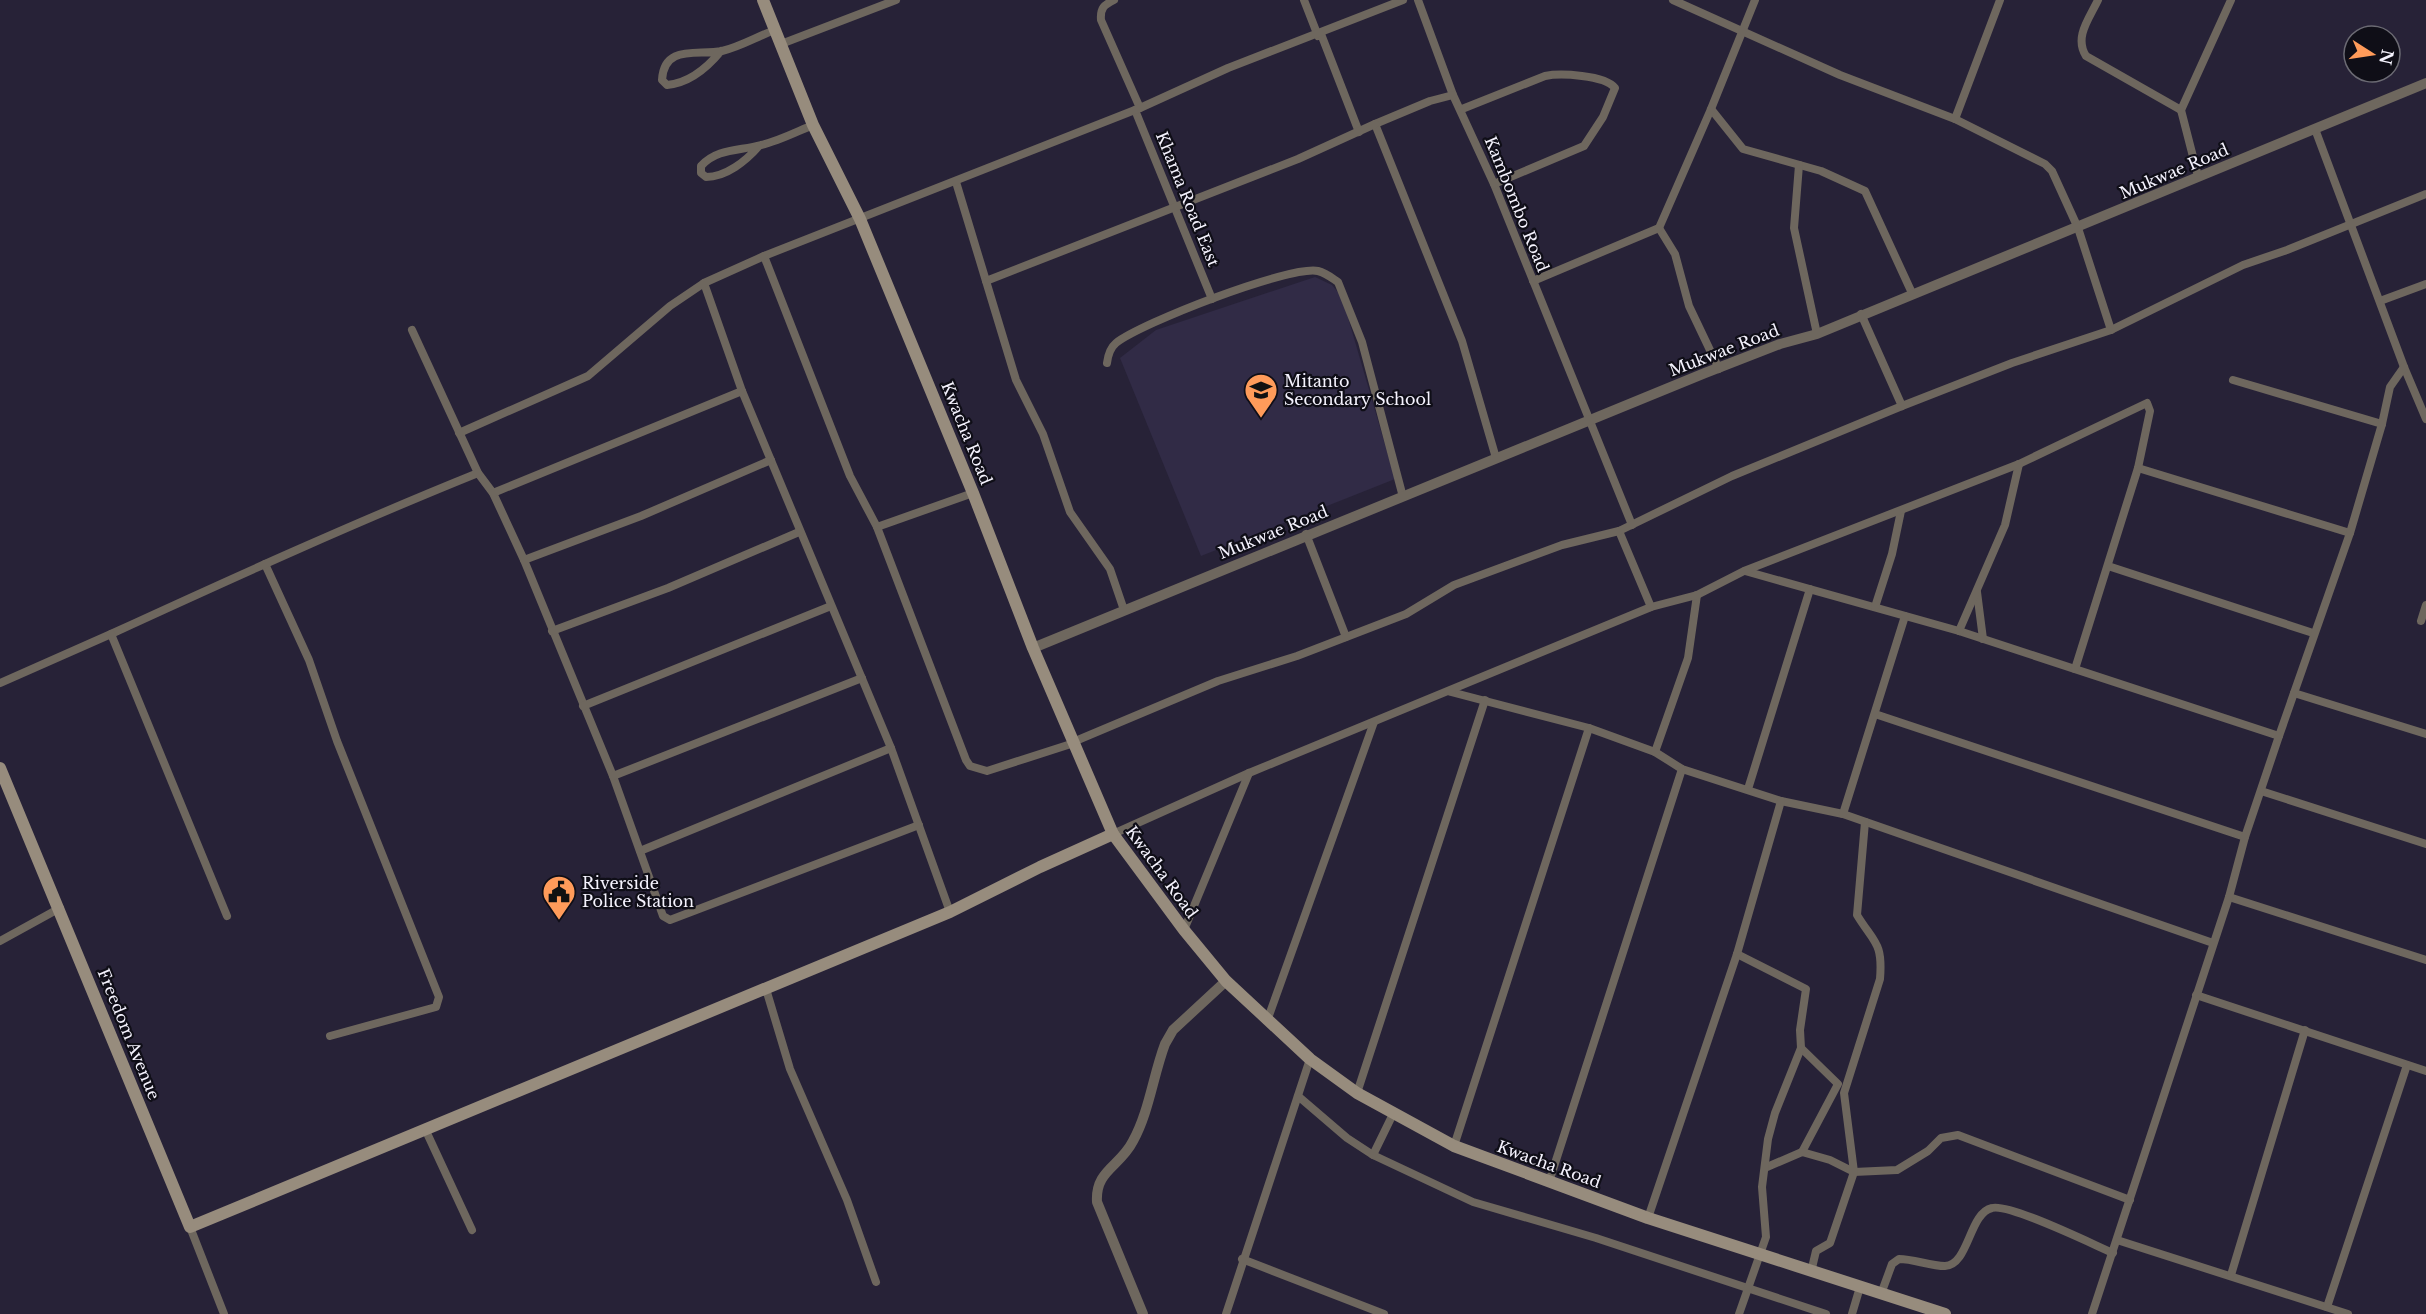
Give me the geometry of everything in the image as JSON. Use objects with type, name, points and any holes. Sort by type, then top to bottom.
[{"type":"main road","name":"Kwacha Road","points":[[763,0],[813,125],[860,219],[974,492],[1033,648],[1113,834],[1184,930],[1226,981],[1310,1059],[1357,1093],[1454,1146],[1648,1218],[1941,1313]]},
{"type":"main road","name":"Freedom Avenue","points":[[0,768],[60,908],[190,1227]]},
{"type":"main road","points":[[190,1227],[951,912],[1040,867],[1113,834]]},
{"type":"street","points":[[781,44],[896,0]]},
{"type":"street","name":"Khama Road East","points":[[1114,0],[1104,4],[1100,11],[1101,20],[1212,299]]},
{"type":"street","points":[[1304,0],[1359,132]]},
{"type":"street","points":[[459,433],[588,376],[670,306],[704,283],[764,256],[1137,109],[1228,68],[1319,35],[1403,0]]},
{"type":"street","name":"Kambombo Road","points":[[1418,0],[1453,95],[1462,109],[1494,184],[1632,525]]},
{"type":"street","points":[[1672,0],[1840,75],[1954,119],[2046,164],[2052,171],[2078,228],[2111,330]]},
{"type":"street","points":[[1533,281],[1659,228],[1712,110],[1755,0]]},
{"type":"street","points":[[1954,119],[2000,0]]},
{"type":"street","points":[[2098,0],[2080,39],[2081,48],[2086,56],[2181,110]]},
{"type":"street","points":[[2198,176],[2181,110],[2230,0]]},
{"type":"street","points":[[722,51],[708,67],[692,77],[677,84],[667,84],[662,80],[665,64],[670,58],[722,51],[775,30]]},
{"type":"street","points":[[1462,109],[1545,76],[1557,74],[1603,80],[1615,88],[1603,117],[1584,146],[1494,184]]},
{"type":"street","name":"Mukwae Road","points":[[1033,648],[1590,419],[1780,344],[1816,334],[1912,293],[2078,228],[2198,176],[2426,83]]},
{"type":"street","points":[[986,281],[1033,265],[1176,205],[1298,159],[1430,101],[1453,95]]},
{"type":"street","points":[[1712,110],[1743,149],[1821,171],[1865,191],[1912,293]]},
{"type":"street","points":[[1375,124],[1462,341],[1496,458]]},
{"type":"street","points":[[759,146],[742,162],[714,177],[706,177],[701,172],[701,166],[707,159],[729,150],[759,146],[813,125]]},
{"type":"street","points":[[2315,129],[2404,367],[2426,419]]},
{"type":"street","points":[[1799,165],[1794,228],[1816,334]]},
{"type":"street","points":[[956,182],[1016,380],[1043,434],[1070,513],[1110,569],[1124,610]]},
{"type":"street","points":[[764,256],[850,476],[877,526],[970,766],[987,771],[1073,743],[1218,681],[1346,638],[1406,614],[1454,585],[1562,545],[1619,531],[1732,476],[2012,363],[2111,330],[2242,265],[2287,250],[2426,194]]},
{"type":"street","points":[[1659,228],[1675,254],[1689,306],[1719,369]]},
{"type":"street","points":[[1107,363],[1108,353],[1115,343],[1146,326],[1243,287],[1317,271],[1338,282],[1362,342],[1403,496]]},
{"type":"street","points":[[704,283],[742,391],[891,748],[951,912]]},
{"type":"street","points":[[2380,301],[2426,284]]},
{"type":"street","points":[[1862,314],[1902,406]]},
{"type":"street","points":[[412,330],[478,473],[493,493],[524,560],[613,776],[663,916],[670,920],[919,825]]},
{"type":"street","points":[[2092,1314],[2229,897],[2245,837],[2313,633],[2350,533],[2382,424],[2390,387],[2404,367]]},
{"type":"street","points":[[2233,380],[2382,424]]},
{"type":"street","points":[[493,493],[742,391]]},
{"type":"street","points":[[1113,834],[1250,773],[1451,692],[1651,607],[1697,595],[1744,571],[2019,464],[2147,403],[2150,411],[2138,468],[2075,669]]},
{"type":"street","points":[[524,560],[641,516],[771,460]]},
{"type":"street","points":[[1959,631],[2005,525],[2014,477],[2019,464]]},
{"type":"street","points":[[2138,468],[2350,533]]},
{"type":"street","points":[[0,683],[265,564],[478,473]]},
{"type":"street","points":[[877,526],[974,492]]},
{"type":"street","points":[[1875,607],[1892,554],[1901,511]]},
{"type":"street","points":[[1619,531],[1651,607]]},
{"type":"street","points":[[552,631],[668,588],[799,532]]},
{"type":"street","points":[[1306,534],[1346,638]]},
{"type":"street","points":[[265,564],[309,660],[337,741],[439,997],[436,1007],[330,1036]]},
{"type":"street","points":[[2108,566],[2313,633]]},
{"type":"street","points":[[1744,571],[1959,631],[2279,736]]},
{"type":"street","points":[[1748,789],[1810,590]]},
{"type":"street","points":[[1977,591],[1983,639]]},
{"type":"street","points":[[1655,752],[1688,658],[1697,595]]},
{"type":"street","points":[[2421,621],[2426,605]]},
{"type":"street","points":[[583,706],[831,606]]},
{"type":"street","points":[[1843,814],[1905,616]]},
{"type":"street","points":[[111,634],[227,916]]},
{"type":"street","points":[[613,776],[862,678]]},
{"type":"street","points":[[1451,692],[1588,728],[1655,752],[1682,769],[1781,801],[1843,814],[2213,943]]},
{"type":"street","points":[[2294,693],[2426,734]]},
{"type":"street","points":[[1357,1093],[1485,700]]},
{"type":"street","points":[[1875,714],[2245,837]]},
{"type":"street","points":[[1267,1021],[1374,722]]},
{"type":"street","points":[[1454,1146],[1588,728]]},
{"type":"street","points":[[640,851],[891,748]]},
{"type":"street","points":[[1549,1182],[1682,769]]},
{"type":"street","points":[[1184,930],[1250,773]]},
{"type":"street","points":[[2261,791],[2426,844]]},
{"type":"street","points":[[1648,1218],[1737,954],[1781,801]]},
{"type":"street","points":[[1767,1167],[1802,1152],[1841,1090],[1881,969],[1877,942],[1857,915],[1865,822]]},
{"type":"street","points":[[2229,897],[2426,960]]},
{"type":"street","points":[[0,940],[60,908]]},
{"type":"street","points":[[1737,954],[1806,989],[1800,1030],[1801,1048],[1790,1071],[1784,1096],[1775,1113],[1768,1139],[1767,1167],[1762,1187],[1766,1232],[1761,1254],[1739,1314]]},
{"type":"street","points":[[1143,1314],[1097,1202],[1096,1189],[1101,1178],[1132,1144],[1164,1044],[1173,1030],[1226,981]]},
{"type":"street","points":[[766,989],[790,1069],[844,1191],[876,1281]]},
{"type":"street","points":[[2196,994],[2426,1071]]},
{"type":"street","points":[[2232,1275],[2306,1030]]},
{"type":"street","points":[[1801,1048],[1838,1084],[1841,1090],[1854,1172],[1830,1243],[1816,1251],[1811,1272]]},
{"type":"street","points":[[1226,1314],[1242,1259],[1310,1059]]},
{"type":"street","points":[[2327,1307],[2407,1065]]},
{"type":"street","points":[[1298,1096],[1347,1138],[1373,1155],[1473,1202],[1596,1238],[1826,1314]]},
{"type":"street","points":[[1373,1155],[1393,1114]]},
{"type":"street","points":[[426,1131],[472,1230]]},
{"type":"street","points":[[1802,1152],[1830,1160],[1854,1172],[1897,1170],[1928,1152],[1941,1138],[1958,1135],[2130,1200]]},
{"type":"street","points":[[1881,1294],[1892,1264],[1899,1259],[1946,1266],[1953,1263],[1962,1253],[1982,1212],[1994,1207],[2015,1211],[2113,1253]]},
{"type":"street","name":"Freedom Avenue","points":[[190,1227],[224,1314]]},
{"type":"street","points":[[2117,1240],[2348,1314]]},
{"type":"street","points":[[1242,1259],[1373,1312],[1384,1314]]},
{"type":"street","points":[[1852,1314],[1860,1287]]},
{"type":"shaded area","name":"Mitanto Secondary School","points":[[1315,277],[1332,285],[1342,297],[1395,479],[1201,556],[1120,358],[1156,330]]},
{"type":"place","name":"Mitanto Secondary School","points":[[1261,419]]},
{"type":"place","name":"Riverside Police Station","points":[[559,921]]}]
